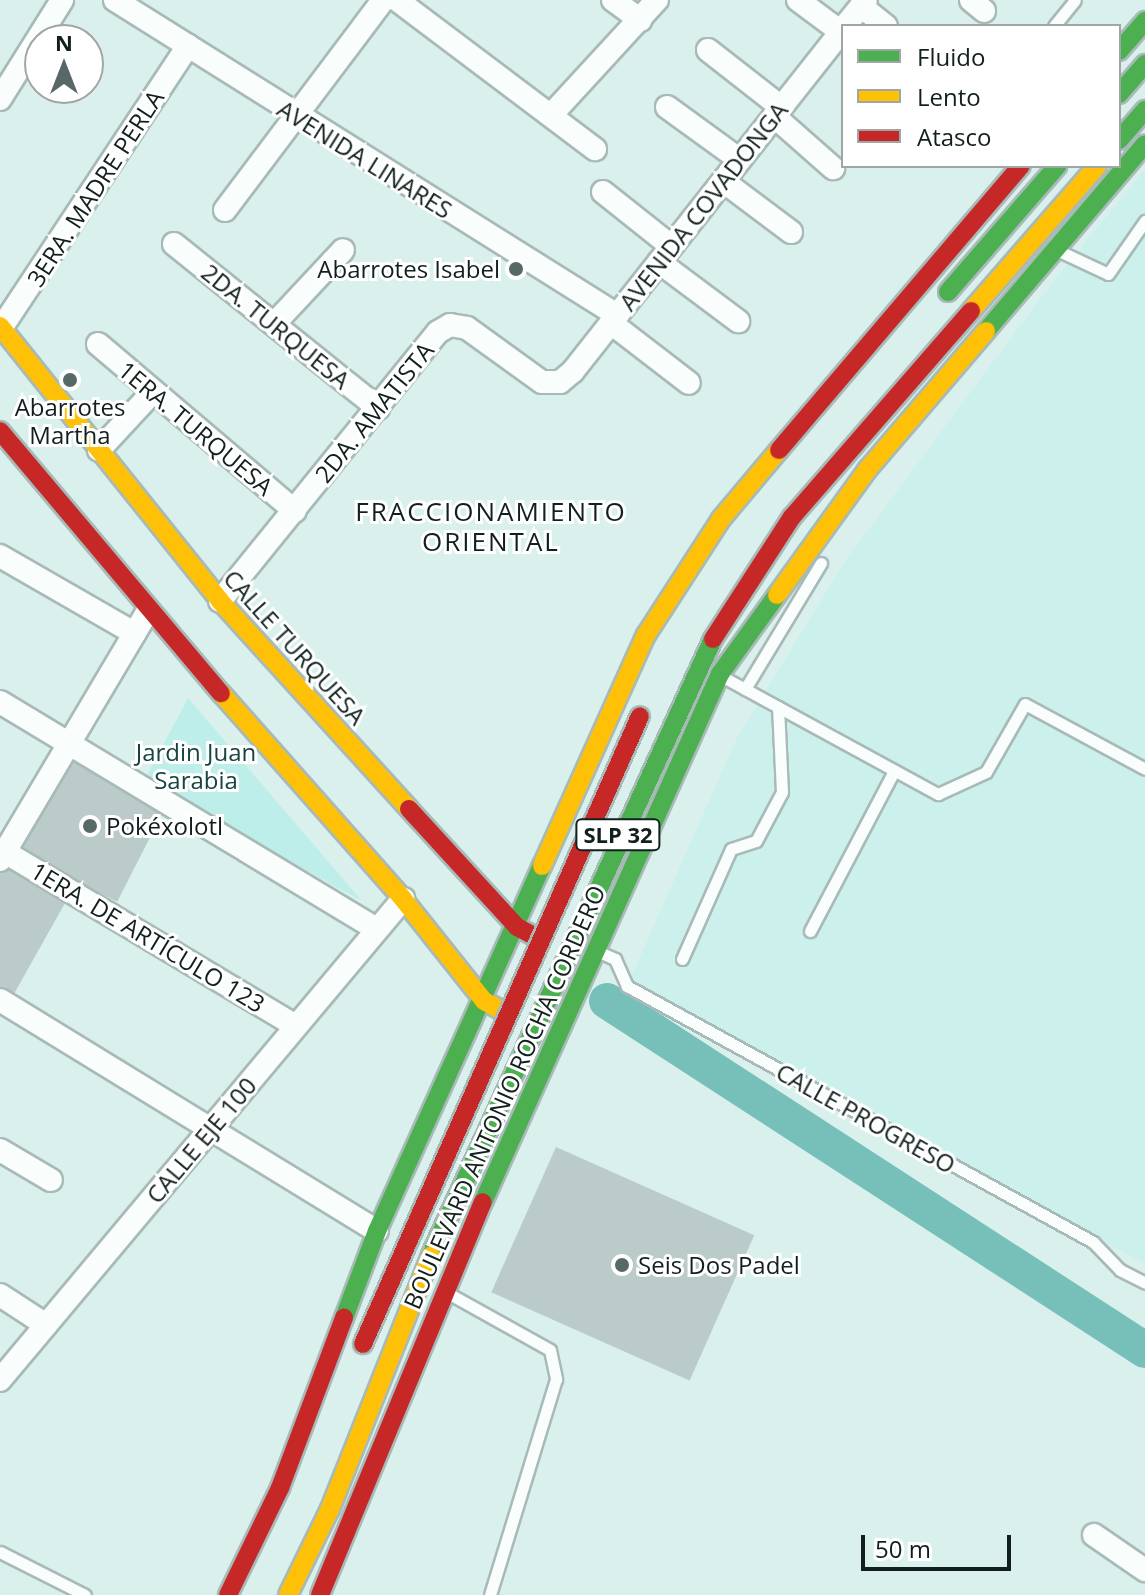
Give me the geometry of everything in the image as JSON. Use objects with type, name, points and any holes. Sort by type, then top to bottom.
[{"type":"main road","points":[[1121,49],[1145,21]]},
{"type":"main road","points":[[1121,92],[1145,64]]},
{"type":"main road","points":[[1121,138],[1145,110]]},
{"type":"main road","name":"BOULEVARD ANTONIO ROCHA CORDERO","points":[[320,1595],[444,1291],[625,882],[723,676],[867,470],[1053,248],[1145,144]]},
{"type":"main road","name":"SLP 32","points":[[228,1595],[280,1488],[377,1231],[484,1001],[625,675],[694,558],[750,484],[1019,168]]},
{"type":"main road","points":[[934,309],[1055,168]]},
{"type":"main road","name":"BOULEVARD ANTONIO ROCHA CORDERO","points":[[288,1595],[330,1509],[418,1283],[698,662],[792,517],[1095,168]]},
{"type":"main road","name":"CALLE TURQUESA","points":[[1,329],[220,601],[517,927],[595,955]]},
{"type":"main road","points":[[0,431],[148,611],[403,899],[484,1001],[557,1036]]},
{"type":"main road","name":"BOULEVARD ANTONIO ROCHA CORDERO","points":[[358,1357],[391,1272],[646,704]]},
{"type":"main road","points":[[551,849],[553,882],[573,899],[600,901],[625,882]]},
{"type":"main road","points":[[442,1088],[460,1068],[496,1066],[521,1093],[519,1121]]},
{"type":"street","points":[[0,99],[62,0]]},
{"type":"street","name":"AVENIDA LINARES","points":[[115,0],[614,319],[689,383]]},
{"type":"street","points":[[225,210],[383,0]]},
{"type":"street","points":[[397,0],[595,149]]},
{"type":"street","points":[[613,0],[641,20]]},
{"type":"street","points":[[552,114],[657,0]]},
{"type":"street","points":[[798,0],[841,28]]},
{"type":"street","points":[[863,3],[884,24]]},
{"type":"street","name":"AVENIDA COVADONGA","points":[[847,24],[863,3]]},
{"type":"street","name":"AVENIDA COVADONGA","points":[[560,382],[614,319],[777,112],[834,58],[841,35]]},
{"type":"street","name":"3ERA. MADRE PERLA","points":[[1,329],[188,46]]},
{"type":"street","points":[[708,50],[833,168]]},
{"type":"street","points":[[667,107],[740,160]]},
{"type":"street","points":[[723,181],[791,232]]},
{"type":"street","points":[[603,192],[738,321]]},
{"type":"street","name":"2DA. TURQUESA","points":[[174,244],[378,408]]},
{"type":"street","points":[[274,324],[343,250]]},
{"type":"street","name":"2DA. AMATISTA","points":[[220,601],[438,332],[450,325],[467,328],[542,382],[560,382]]},
{"type":"street","name":"1ERA. TURQUESA","points":[[98,344],[152,393],[295,511]]},
{"type":"street","points":[[99,450],[152,393]]},
{"type":"street","points":[[0,556],[134,633]]},
{"type":"street","points":[[2,854],[148,611]]},
{"type":"street","points":[[0,702],[377,929]]},
{"type":"street","name":"1ERA. DE ARTÍCULO 123","points":[[2,854],[296,1026]]},
{"type":"street","name":"CALLE EJE 100","points":[[0,1380],[403,899]]},
{"type":"street","points":[[0,1000],[209,1132],[377,1231]]},
{"type":"street","points":[[0,1150],[51,1180]]},
{"type":"street","points":[[0,1295],[46,1325]]},
{"type":"street","points":[[1094,1535],[1145,1570]]},
{"type":"lane","points":[[1056,24],[1075,0]]},
{"type":"lane","points":[[1053,248],[1108,274],[1145,221]]},
{"type":"lane","points":[[745,689],[821,563]]},
{"type":"lane","points":[[595,955],[723,676],[938,794],[986,772],[1025,704],[1145,769]]},
{"type":"lane","points":[[682,959],[731,849],[756,841],[782,792],[778,707]]},
{"type":"lane","points":[[810,931],[894,771]]},
{"type":"lane","name":"CALLE PROGRESO","points":[[595,955],[615,959],[627,986],[1093,1242],[1120,1270],[1145,1283]]},
{"type":"lane","points":[[444,1291],[550,1350],[556,1379],[490,1595]]},
{"type":"lane","points":[[0,1552],[85,1595]]},
{"type":"shaded area","points":[[1145,169],[1145,1264],[628,984],[737,738],[845,561],[1048,288]]},
{"type":"green space","name":"Jardin Juan Sarabia","points":[[188,698],[362,901],[144,781]]},
{"type":"building","name":"Pokéxolotl","points":[[70,752],[168,802],[117,902],[19,852]]},
{"type":"building","points":[[7,860],[69,896],[11,999],[0,992],[0,871]]},
{"type":"building","name":"Seis Dos Padel","points":[[556,1147],[754,1235],[690,1381],[491,1292]]},
{"type":"waterway","points":[[607,1001],[1145,1350]]},
{"type":"traffic: fast","points":[[1121,49],[1145,21]]},
{"type":"traffic: fast","points":[[1121,92],[1145,64]]},
{"type":"traffic: fast","points":[[1121,138],[1145,110]]},
{"type":"traffic: fast","points":[[986,331],[1145,144]]},
{"type":"traffic: fast","points":[[948,292],[1055,168]]},
{"type":"traffic: fast","points":[[483,1202],[720,674],[777,595]]},
{"type":"traffic: fast","points":[[431,1255],[713,639]]},
{"type":"traffic: fast","points":[[344,1318],[377,1231],[542,866]]},
{"type":"traffic: slow","points":[[971,311],[1095,168]]},
{"type":"traffic: slow","points":[[0,326],[220,601],[409,809]]},
{"type":"traffic: slow","points":[[777,595],[867,470],[986,331]]},
{"type":"traffic: slow","points":[[542,866],[646,635],[721,519],[779,450]]},
{"type":"traffic: slow","points":[[221,693],[403,899],[484,1001],[499,1009]]},
{"type":"traffic: slow","points":[[288,1595],[330,1509],[431,1255]]},
{"type":"traffic: jam","points":[[779,450],[1019,168]]},
{"type":"traffic: jam","points":[[713,639],[792,517],[971,311]]},
{"type":"traffic: jam","points":[[0,431],[221,693]]},
{"type":"traffic: jam","points":[[363,1344],[640,716]]},
{"type":"traffic: jam","points":[[409,809],[517,927],[534,936]]},
{"type":"traffic: jam","points":[[320,1595],[483,1202]]},
{"type":"traffic: jam","points":[[228,1595],[280,1488],[344,1318]]},
{"type":"place","name":"Abarrotes Isabel","points":[[516,269]]},
{"type":"place","name":"Abarrotes Martha","points":[[70,380]]},
{"type":"place","name":"Pokéxolotl","points":[[90,826]]},
{"type":"place","name":"Seis Dos Padel","points":[[622,1265]]},
{"type":"district","name":"FRACCIONAMIENTO ORIENTAL","points":[[491,527]]}]
